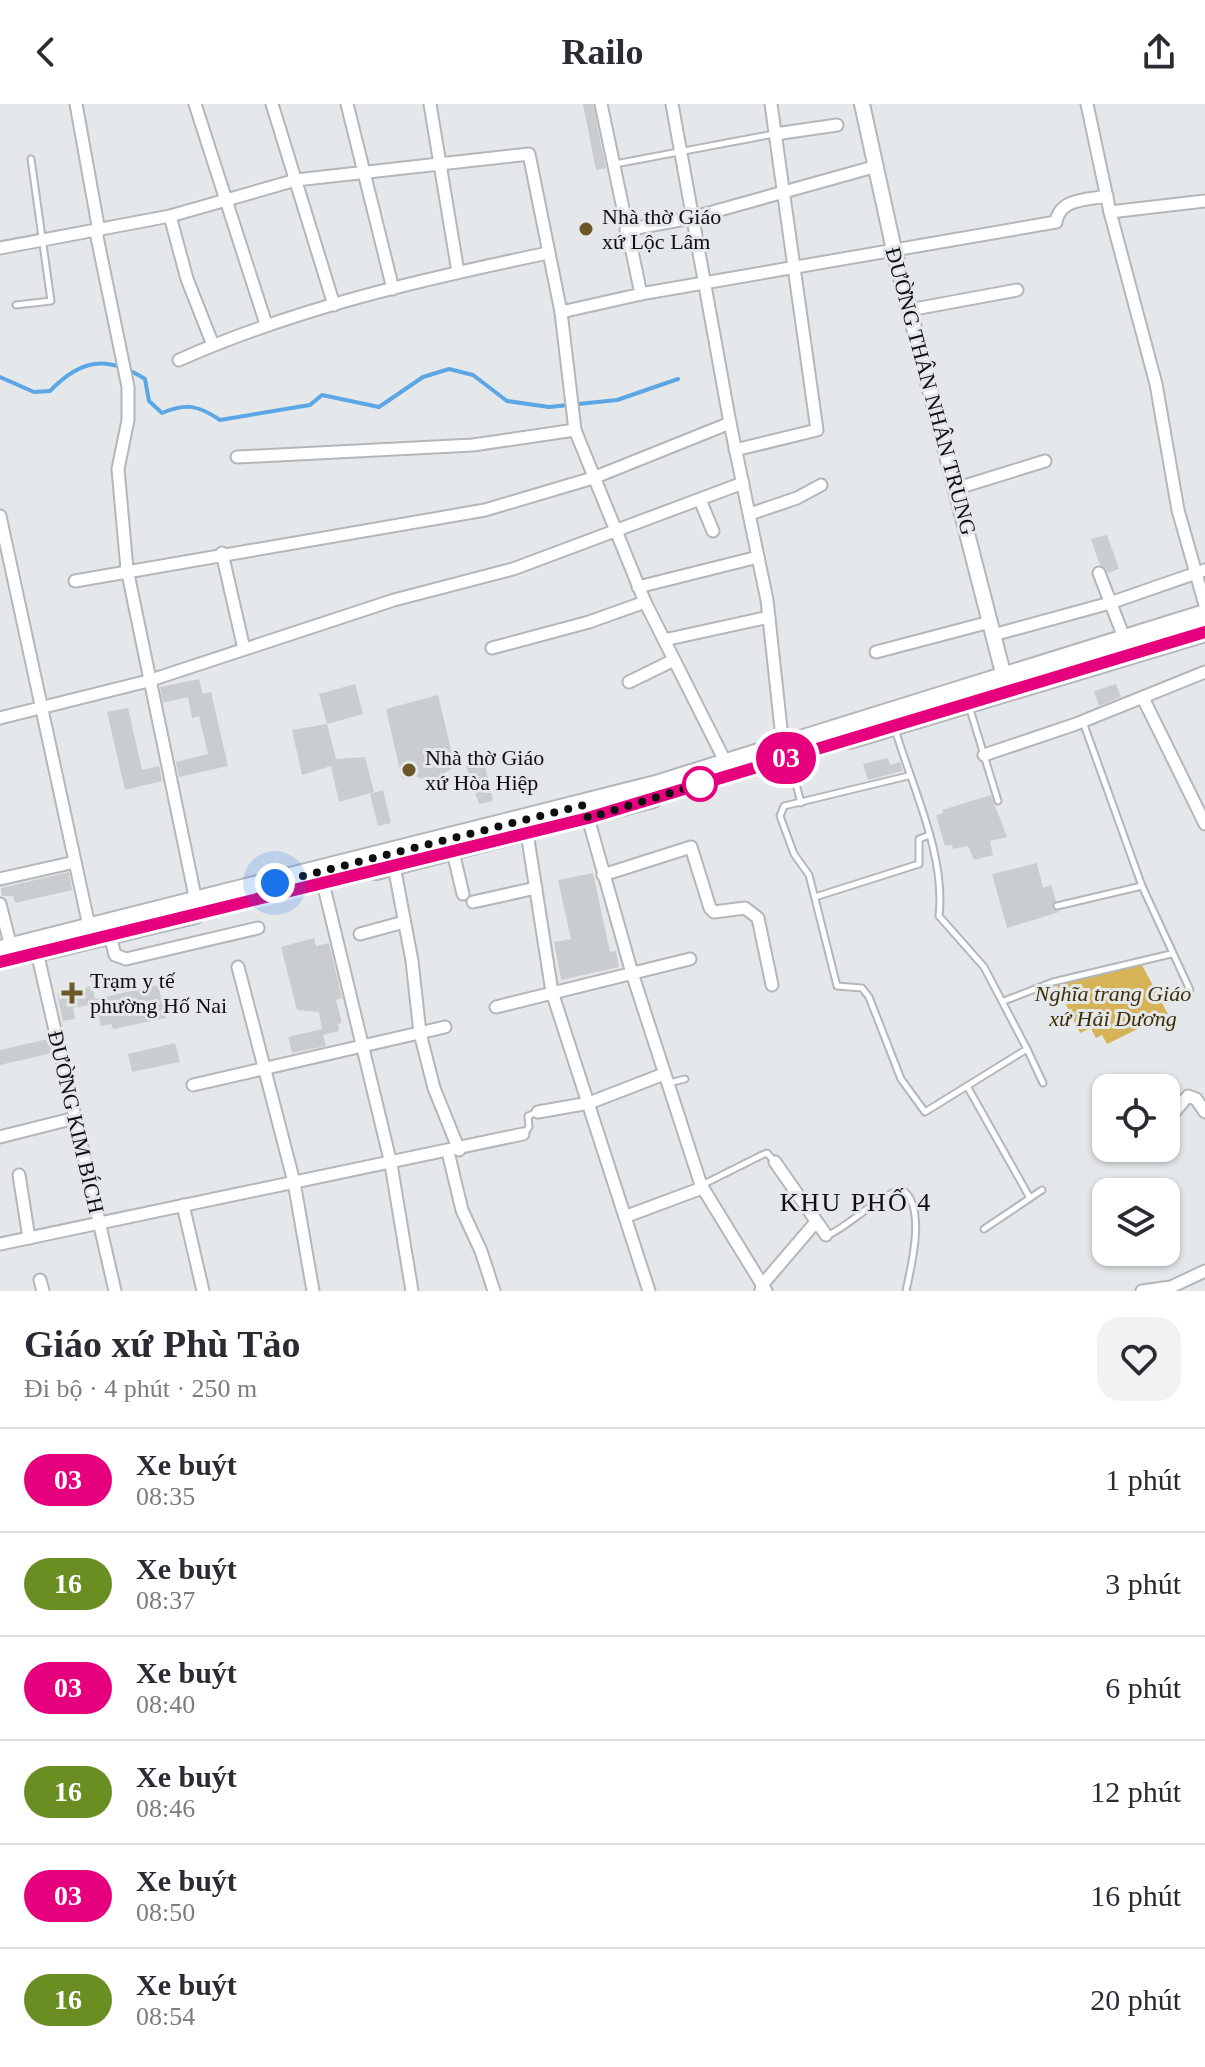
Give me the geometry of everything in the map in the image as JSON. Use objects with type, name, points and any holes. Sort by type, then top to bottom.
[{"type":"main road","points":[[6,954],[89,926],[580,815],[786,752],[1004,677],[1082,665],[1125,640],[1205,614]]},
{"type":"main road","points":[[36,946],[110,935],[527,833],[726,763],[894,726],[969,705],[1082,665],[1205,632]]},
{"type":"street","points":[[76,104],[97,232],[128,387],[128,420],[118,469],[127,569],[196,901]]},
{"type":"street","points":[[195,104],[266,324]]},
{"type":"street","points":[[272,104],[334,305]]},
{"type":"street","points":[[347,104],[393,289]]},
{"type":"street","points":[[430,104],[458,272]]},
{"type":"street","points":[[601,104],[641,294]]},
{"type":"street","points":[[672,104],[703,283],[769,617],[786,752]]},
{"type":"street","points":[[735,450],[817,432],[781,193],[771,104]]},
{"type":"street","name":"ĐƯỜNG THÂN NHÂN TRUNG","points":[[862,104],[894,250],[958,488],[1004,677]]},
{"type":"street","points":[[1087,104],[1110,212],[1156,384],[1178,510],[1200,572],[1205,605]]},
{"type":"street","points":[[775,134],[837,125]]},
{"type":"street","points":[[0,248],[170,216],[296,180],[363,170],[529,154],[561,312],[575,430],[638,587],[726,763]]},
{"type":"street","points":[[626,230],[691,218],[877,166]]},
{"type":"street","points":[[561,312],[641,294],[1056,222],[1058,212],[1065,205],[1107,196]]},
{"type":"street","points":[[1110,212],[1205,201]]},
{"type":"street","points":[[170,216],[187,279],[213,345]]},
{"type":"street","points":[[179,360],[266,324],[458,272],[548,253]]},
{"type":"street","points":[[909,310],[1017,290]]},
{"type":"street","points":[[75,581],[127,569],[485,510],[593,478],[730,423]]},
{"type":"street","points":[[237,457],[473,445],[575,430]]},
{"type":"street","points":[[958,488],[1045,461]]},
{"type":"street","points":[[0,718],[148,681],[394,600],[513,569],[743,483]]},
{"type":"street","points":[[750,514],[797,498],[821,485]]},
{"type":"street","points":[[700,500],[713,531]]},
{"type":"street","points":[[0,516],[89,926]]},
{"type":"street","points":[[222,553],[244,649]]},
{"type":"street","points":[[638,587],[758,557]]},
{"type":"street","points":[[876,652],[1110,603],[1200,572]]},
{"type":"street","points":[[1099,573],[1125,640]]},
{"type":"street","points":[[492,648],[589,622],[645,602]]},
{"type":"street","points":[[664,640],[769,617]]},
{"type":"street","points":[[629,682],[674,660]]},
{"type":"street","points":[[984,755],[1082,721],[1205,672]]},
{"type":"street","points":[[1143,698],[1205,824]]},
{"type":"street","points":[[580,815],[603,875],[702,1187],[763,1289],[815,1223]]},
{"type":"street","points":[[527,833],[552,992],[649,1291]]},
{"type":"street","points":[[603,875],[691,847],[710,908],[714,912],[745,908],[758,918],[772,985]]},
{"type":"street","points":[[453,852],[468,898],[536,888]]},
{"type":"street","points":[[0,879],[75,862]]},
{"type":"street","points":[[394,866],[420,1033],[453,1151],[462,1210],[481,1251],[494,1291]]},
{"type":"street","points":[[323,883],[391,1164],[412,1291]]},
{"type":"street","points":[[0,904],[6,954]]},
{"type":"street","points":[[360,934],[404,922]]},
{"type":"street","points":[[110,935],[115,955],[126,959],[258,928]]},
{"type":"street","name":"ĐƯỜNG KIM BÍCH","points":[[36,946],[115,1291]]},
{"type":"street","points":[[496,1007],[690,959]]},
{"type":"street","points":[[238,967],[294,1182],[313,1291]]},
{"type":"street","points":[[193,1085],[445,1027]]},
{"type":"street","points":[[538,1112],[589,1103],[666,1079]]},
{"type":"street","points":[[1180,1105],[1188,1096],[1196,1099],[1205,1112]]},
{"type":"street","points":[[0,1137],[75,1118]]},
{"type":"street","points":[[0,1244],[523,1134]]},
{"type":"street","points":[[775,1162],[826,1235]]},
{"type":"street","points":[[19,1175],[29,1238]]},
{"type":"street","points":[[627,1216],[702,1187]]},
{"type":"street","points":[[183,1205],[203,1291]]},
{"type":"street","points":[[1142,1291],[1171,1287],[1205,1273]]},
{"type":"lane","points":[[614,164],[775,134]]},
{"type":"lane","points":[[16,305],[51,301],[31,159]]},
{"type":"lane","points":[[969,705],[998,801]]},
{"type":"lane","points":[[1082,721],[1142,886],[1171,954],[1178,958],[1190,990]]},
{"type":"lane","points":[[894,726],[928,836],[942,894],[939,916],[970,948],[1004,1001],[1043,1083]]},
{"type":"lane","points":[[786,752],[801,803]]},
{"type":"lane","points":[[908,776],[784,806],[780,816],[815,897],[837,986],[862,988],[869,997],[895,1055],[901,1079],[925,1112],[1027,1049]]},
{"type":"lane","points":[[815,897],[919,864],[919,839],[928,836]]},
{"type":"lane","points":[[1057,906],[1142,886]]},
{"type":"lane","points":[[1004,1001],[1053,982],[1171,954]]},
{"type":"lane","points":[[666,1079],[685,1079]]},
{"type":"lane","points":[[967,1086],[1030,1198]]},
{"type":"lane","points":[[523,1134],[529,1127],[528,1116],[538,1112]]},
{"type":"lane","points":[[702,1187],[767,1153],[775,1162]]},
{"type":"lane","points":[[984,1229],[1042,1190]]},
{"type":"lane","points":[[826,1235],[847,1226],[894,1191],[904,1191],[914,1203],[915,1252],[906,1291]]},
{"type":"green space","name":"Nghĩa trang Giáo xứ Hải Dương","points":[[1142,965],[1168,1014],[1107,1044],[1102,1035],[1096,1038],[1091,1028],[1080,1033],[1056,984]]},
{"type":"building","points":[[583,104],[593,104],[606,168],[596,170]]},
{"type":"building","points":[[1107,535],[1119,569],[1108,573],[1100,565],[1091,539]]},
{"type":"building","points":[[199,679],[203,694],[211,692],[228,766],[179,777],[176,762],[208,754],[199,716],[192,718],[188,697],[163,703],[160,687]]},
{"type":"building","points":[[355,684],[363,714],[327,724],[319,694]]},
{"type":"building","points":[[1116,684],[1121,697],[1099,706],[1094,691]]},
{"type":"building","points":[[438,695],[455,766],[432,782],[414,776],[402,779],[386,709]]},
{"type":"building","points":[[128,708],[142,770],[159,766],[162,781],[125,790],[107,712]]},
{"type":"building","points":[[327,724],[336,759],[365,757],[374,792],[339,802],[331,766],[302,775],[292,730]]},
{"type":"building","points":[[888,758],[890,765],[900,762],[903,771],[868,780],[863,764]]},
{"type":"building","points":[[484,761],[493,801],[479,804],[466,766]]},
{"type":"building","points":[[383,790],[391,823],[378,826],[370,794]]},
{"type":"building","points":[[991,795],[1007,837],[990,841],[993,855],[974,860],[968,846],[953,849],[952,845],[945,846],[936,815],[943,813],[942,810]]},
{"type":"building","points":[[1037,863],[1043,888],[1051,885],[1056,901],[1052,908],[1059,912],[1007,928],[992,874]]},
{"type":"building","points":[[69,872],[72,890],[15,903],[13,896],[2,896],[1,888]]},
{"type":"building","points":[[593,873],[610,952],[616,951],[619,967],[561,980],[554,942],[571,939],[558,880]]},
{"type":"building","points":[[314,938],[316,946],[329,943],[342,998],[336,1000],[342,1023],[338,1024],[339,1031],[323,1035],[326,1046],[292,1053],[288,1037],[322,1029],[319,1012],[297,1010],[281,947]]},
{"type":"building","points":[[158,985],[166,1018],[113,1029],[111,1024],[101,1026],[96,1004],[73,1008],[75,1019],[63,1021],[57,994],[92,986],[95,999]]},
{"type":"building","points":[[48,1039],[52,1053],[0,1065],[0,1050]]},
{"type":"building","points":[[175,1043],[180,1062],[132,1072],[128,1054]]},
{"type":"waterway","points":[[0,377],[34,392],[50,391],[61,380],[83,367],[94,364],[118,366],[145,379],[149,401],[162,413],[192,407],[220,420],[310,405],[322,395],[379,407],[423,377],[449,369],[473,375],[507,401],[549,407],[617,400],[678,379]]},
{"type":"bus line","name":"03","points":[[0,962],[588,818],[1205,632]]},
{"type":"place","name":"Nhà thờ Giáo xứ Lộc Lâm","points":[[586,229]]},
{"type":"place","name":"Nhà thờ Giáo xứ Hòa Hiệp","points":[[409,770]]},
{"type":"place","name":"Trạm y tế phường Hố Nai","points":[[72,993]]},
{"type":"district","name":"KHU PHỐ 4","points":[[856,1202]]},
{"type":"route","points":[[275,883],[584,805],[588,818],[710,781],[700,784]]}]
